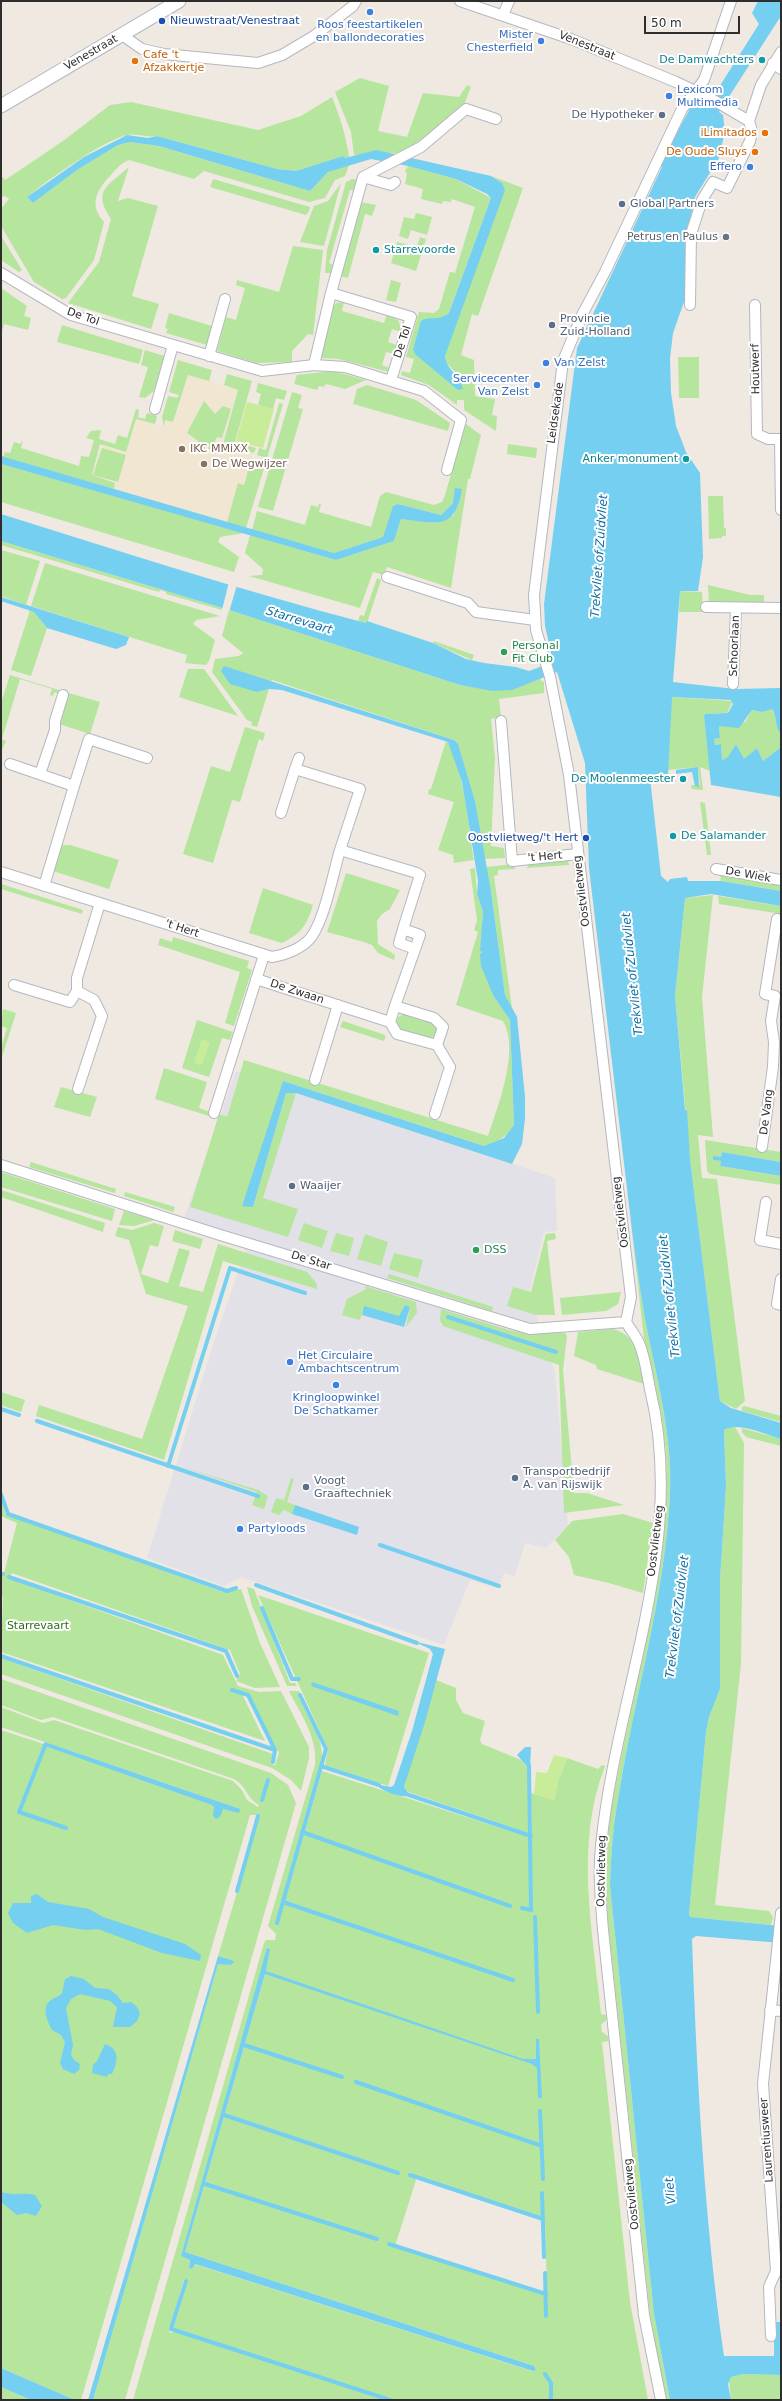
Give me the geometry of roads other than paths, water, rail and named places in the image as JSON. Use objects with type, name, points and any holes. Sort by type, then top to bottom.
[{"type":"street","points":[[122,35],[179,1]]},
{"type":"street","name":"Venestraat","points":[[1,106],[122,35],[142,49],[164,54],[258,63],[282,55],[314,36],[353,6],[356,1]]},
{"type":"street","name":"Venestraat","points":[[460,1],[571,39],[676,82],[710,98],[749,121]]},
{"type":"street","points":[[504,15],[509,1]]},
{"type":"street","name":"Leidsekade","points":[[545,662],[535,620],[535,587],[563,361],[662,148],[682,109],[704,80],[731,1]]},
{"type":"street","points":[[690,305],[691,234],[702,200],[713,182],[727,188],[750,141],[752,131],[749,121],[761,85],[781,52]]},
{"type":"street","points":[[773,63],[781,70]]},
{"type":"street","points":[[314,365],[331,293],[363,178],[411,153],[466,109],[496,119]]},
{"type":"street","points":[[363,178],[391,185],[395,182]]},
{"type":"street","name":"De Tol","points":[[1,273],[71,315],[209,356],[262,370],[314,365],[345,367],[424,391],[461,420],[447,470]]},
{"type":"street","name":"De Tol","points":[[331,293],[411,317],[391,380]]},
{"type":"street","points":[[209,356],[225,299]]},
{"type":"street","name":"Houtwerf","points":[[755,305],[757,434],[768,438],[780,439]]},
{"type":"street","points":[[155,409],[173,345]]},
{"type":"street","points":[[780,439],[781,510]]},
{"type":"street","points":[[387,577],[468,603],[476,612],[535,620]]},
{"type":"street","name":"Schoorlaan","points":[[706,607],[781,608]]},
{"type":"street","name":"Schoorlaan","points":[[733,684],[736,608]]},
{"type":"street","name":"Oostvlietweg","points":[[545,662],[550,677],[569,775],[631,1297],[626,1322],[639,1343],[659,1432],[662,1456],[661,1520],[648,1601],[609,1793],[600,1847],[600,1888],[603,1930],[644,2315],[661,2400]]},
{"type":"street","points":[[40,774],[55,730],[55,721],[63,695]]},
{"type":"street","name":"'t Hert","points":[[501,721],[512,861],[578,854]]},
{"type":"street","points":[[44,886],[89,739],[148,758]]},
{"type":"street","points":[[281,813],[299,758]]},
{"type":"street","points":[[10,764],[74,786]]},
{"type":"street","name":"'t Hert","points":[[1,872],[264,955],[272,957],[281,956],[302,946],[311,937],[318,926],[340,850],[360,789],[295,769]]},
{"type":"street","points":[[340,850],[420,875],[399,943],[415,949]]},
{"type":"street","name":"De Wiek","points":[[716,869],[781,880]]},
{"type":"street","points":[[14,985],[70,1002],[77,991],[78,978],[100,903]]},
{"type":"street","name":"De Vang","points":[[762,1147],[777,1034],[771,1021],[775,996],[765,994],[777,919]]},
{"type":"street","points":[[390,1022],[420,934],[403,929]]},
{"type":"street","points":[[214,1113],[264,955]]},
{"type":"street","name":"De Zwaan","points":[[256,979],[390,1022],[397,1034],[437,1045]]},
{"type":"street","points":[[77,991],[94,1000],[102,1016],[78,1089]]},
{"type":"street","name":"De Zwaan","points":[[315,1080],[338,1005]]},
{"type":"street","points":[[395,1006],[434,1018],[443,1027],[437,1045],[450,1067],[436,1114]]},
{"type":"street","name":"De Star","points":[[1,1165],[217,1234],[530,1329],[626,1322]]},
{"type":"street","points":[[766,1202],[760,1240],[781,1244]]},
{"type":"street","points":[[781,1279],[777,1304],[781,1305]]},
{"type":"street","name":"Laurentiusweer","points":[[771,2336],[769,2287],[779,2271],[763,2084],[781,1913]]},
{"type":"street","points":[[770,2010],[781,2011]]},
{"type":"water","points":[[758,1],[781,1],[781,16],[719,112],[723,115],[725,131],[719,158],[695,197],[687,234],[685,299],[673,333],[670,358],[671,393],[676,426],[686,452],[700,473],[703,557],[698,591],[680,591],[673,682],[735,689],[781,688],[781,734],[779,732],[772,709],[762,712],[752,710],[739,728],[719,726],[720,738],[714,739],[715,745],[721,744],[722,760],[728,757],[736,744],[744,759],[757,748],[763,761],[780,748],[781,797],[711,785],[704,716],[705,714],[728,713],[733,704],[731,700],[672,697],[668,776],[650,778],[661,876],[668,882],[670,879],[687,877],[688,881],[721,881],[781,891],[781,906],[711,894],[685,898],[675,996],[685,1110],[687,1110],[690,1159],[720,1401],[731,1408],[781,1423],[781,1439],[744,1428],[737,1427],[724,1430],[726,1486],[720,1580],[720,1689],[709,1717],[706,1732],[689,1914],[690,1917],[781,1926],[781,1943],[696,1936],[692,1939],[702,2148],[711,2252],[724,2356],[774,2356],[774,2322],[781,2322],[781,2375],[744,2374],[731,2377],[728,2384],[731,2400],[670,2400],[654,2314],[610,1886],[617,1806],[649,1645],[662,1570],[670,1494],[669,1450],[663,1406],[645,1319],[632,1227],[589,868],[585,763],[557,672],[512,690],[492,691],[460,685],[229,610],[1,541],[1,514],[137,557],[320,611],[366,623],[367,621],[433,643],[466,659],[516,667],[529,671],[553,662],[545,626],[544,604],[577,348],[662,167],[659,166],[693,103],[709,103],[759,24],[752,13]]},
{"type":"water","points":[[127,135],[148,138],[157,136],[277,169],[296,171],[343,156],[345,158],[376,150],[491,176],[502,183],[505,190],[445,356],[448,365],[459,380],[463,389],[458,390],[415,354],[413,350],[421,321],[428,318],[445,316],[449,313],[491,198],[487,194],[456,179],[408,166],[371,159],[328,172],[310,191],[159,146],[130,142],[118,145],[77,170],[33,203],[27,197],[84,157]]},
{"type":"water","points":[[1,456],[334,553],[383,537],[393,506],[398,504],[441,515],[453,503],[455,488],[462,489],[459,503],[454,512],[449,518],[442,522],[433,523],[401,519],[394,541],[336,560],[1,464]]},
{"type":"water","points":[[1,597],[129,637],[126,645],[116,649],[47,628],[34,612],[1,601]]},
{"type":"water","points":[[224,666],[454,740],[458,744],[475,801],[491,891],[505,995],[517,1017],[525,1097],[525,1119],[522,1144],[512,1164],[296,1093],[286,1093],[253,1207],[242,1206],[283,1081],[484,1146],[504,1138],[514,1125],[510,1020],[494,997],[481,966],[480,954],[483,952],[480,951],[483,912],[477,894],[478,881],[462,782],[448,742],[282,690],[269,689],[257,692],[230,684],[221,671]]},
{"type":"water","points":[[698,767],[699,787],[695,786],[692,772],[676,774],[676,770]]},
{"type":"water","points":[[722,1152],[781,1162],[781,1176],[720,1166],[721,1161],[713,1160],[713,1156],[721,1157]]},
{"type":"water","points":[[405,1305],[410,1307],[404,1327],[362,1315],[364,1306],[399,1316]]},
{"type":"water","points":[[295,1505],[359,1527],[357,1535],[292,1514]]},
{"type":"water","points":[[413,1641],[445,1649],[425,1722],[404,1787],[410,1796],[400,1796],[374,1784],[391,1787],[394,1785],[412,1731],[433,1654],[430,1649]]},
{"type":"water","points":[[312,1682],[399,1711],[398,1716],[311,1686]]},
{"type":"water","points":[[45,1742],[240,1809],[239,1813],[223,1809],[220,1817],[216,1819],[213,1816],[214,1807],[212,1805],[42,1745]]},
{"type":"water","points":[[525,1747],[531,1747],[530,1770],[517,1755]]},
{"type":"water","points":[[37,1894],[48,1902],[89,1909],[103,1917],[185,1944],[201,1955],[200,1961],[162,1953],[98,1929],[86,1930],[53,1925],[27,1933],[13,1923],[8,1913],[13,1903],[31,1903],[31,1896]]},
{"type":"water","points":[[267,1948],[270,1949],[266,1971],[523,2059],[536,2059],[536,2039],[539,2039],[542,2098],[538,2098],[537,2068],[532,2064],[265,1974],[185,2252],[534,2366],[536,2370],[533,2371],[195,2264],[192,2269],[189,2268],[190,2260],[181,2256]]},
{"type":"water","points":[[218,1956],[234,1962],[231,1965],[218,1964],[93,2400],[88,2400]]},
{"type":"water","points":[[71,1976],[84,1979],[95,1988],[109,1989],[117,1995],[123,2003],[131,2002],[137,2007],[140,2014],[137,2021],[130,2027],[113,2027],[117,2007],[110,2001],[80,1994],[71,1999],[66,2008],[73,2045],[71,2054],[74,2060],[80,2064],[79,2070],[74,2074],[63,2069],[60,2063],[65,2042],[61,2035],[52,2030],[46,2014],[46,2006],[51,2000],[62,1993],[65,1979]]},
{"type":"water","points":[[105,2044],[113,2049],[116,2056],[116,2065],[112,2074],[108,2074],[107,2077],[92,2073],[93,2065],[97,2061]]},
{"type":"water","points":[[1,2192],[10,2194],[35,2195],[42,2206],[36,2216],[26,2213],[17,2215],[1,2202]]},
{"type":"water","points":[[1,2368],[75,2400],[31,2400],[1,2387]]},
{"type":"waterway","points":[[168,1466],[230,1268],[305,1293]]},
{"type":"waterway","points":[[448,1317],[556,1352]]},
{"type":"waterway","points":[[1,1409],[19,1415]]},
{"type":"waterway","points":[[37,1421],[258,1496]]},
{"type":"waterway","points":[[1,1494],[8,1514],[227,1591],[236,1588]]},
{"type":"waterway","points":[[380,1545],[499,1586]]},
{"type":"waterway","points":[[9,1577],[226,1651],[237,1676]]},
{"type":"waterway","points":[[256,1585],[417,1643]]},
{"type":"waterway","points":[[262,1608],[292,1679],[299,1679]]},
{"type":"waterway","points":[[1,1656],[275,1750]]},
{"type":"waterway","points":[[232,1690],[248,1695],[275,1750],[273,1762]]},
{"type":"waterway","points":[[277,1923],[326,1749],[300,1695]]},
{"type":"waterway","points":[[45,1746],[19,1812],[66,1828]]},
{"type":"waterway","points":[[522,1908],[531,1910],[529,1765]]},
{"type":"waterway","points":[[321,1766],[379,1785]]},
{"type":"waterway","points":[[262,1800],[268,1780]]},
{"type":"waterway","points":[[406,1794],[531,1836]]},
{"type":"waterway","points":[[237,1891],[258,1816]]},
{"type":"waterway","points":[[302,1832],[510,1906]]},
{"type":"waterway","points":[[283,1902],[513,1980]]},
{"type":"waterway","points":[[535,1917],[538,2012]]},
{"type":"waterway","points":[[244,2045],[342,2077]]},
{"type":"waterway","points":[[356,2082],[542,2146]]},
{"type":"waterway","points":[[540,2111],[543,2179]]},
{"type":"waterway","points":[[224,2115],[398,2173]]},
{"type":"waterway","points":[[410,2175],[543,2219]]},
{"type":"waterway","points":[[205,2184],[377,2239]]},
{"type":"waterway","points":[[542,2193],[544,2257]]},
{"type":"waterway","points":[[389,2244],[546,2294]]},
{"type":"waterway","points":[[545,2273],[546,2316]]},
{"type":"waterway","points":[[186,2281],[171,2329],[390,2400]]},
{"type":"waterway","points":[[545,2374],[551,2383],[551,2400]]},
{"type":"place","name":"Roos feestartikelen en ballondecoraties","points":[[370,12]]},
{"type":"place","name":"Nieuwstraat/Venestraat","points":[[162,21]]},
{"type":"place","name":"Mister Chesterfield","points":[[541,41]]},
{"type":"place","name":"De Damwachters","points":[[762,60]]},
{"type":"place","name":"Cafe 't Afzakkertje","points":[[135,61]]},
{"type":"place","name":"Lexicom Multimedia","points":[[669,96]]},
{"type":"place","name":"De Hypotheker","points":[[662,115]]},
{"type":"place","name":"iLimitados","points":[[765,133]]},
{"type":"place","name":"De Oude Sluys","points":[[755,152]]},
{"type":"place","name":"Effero","points":[[750,167]]},
{"type":"place","name":"Global Partners","points":[[622,204]]},
{"type":"place","name":"Petrus en Paulus","points":[[726,237]]},
{"type":"place","name":"Starrevoorde","points":[[376,250]]},
{"type":"place","name":"Provincie Zuid-Holland","points":[[552,325]]},
{"type":"place","name":"Van Zelst","points":[[546,363]]},
{"type":"place","name":"Servicecenter Van Zelst","points":[[537,385]]},
{"type":"place","name":"IKC MMiXX","points":[[182,449]]},
{"type":"place","name":"Anker monument","points":[[686,459]]},
{"type":"place","name":"De Wegwijzer","points":[[204,464]]},
{"type":"place","name":"Personal Fit Club","points":[[504,652]]},
{"type":"place","name":"De Moolenmeester","points":[[683,779]]},
{"type":"place","name":"De Salamander","points":[[673,836]]},
{"type":"place","name":"Oostvlietweg/'t Hert","points":[[586,838]]},
{"type":"place","name":"Waaijer","points":[[292,1186]]},
{"type":"place","name":"DSS","points":[[476,1250]]},
{"type":"place","name":"Het Circulaire Ambachtscentrum","points":[[290,1362]]},
{"type":"place","name":"Kringloopwinkel De Schatkamer","points":[[336,1385]]},
{"type":"place","name":"Transportbedrijf A. van Rijswijk","points":[[515,1478]]},
{"type":"place","name":"Voogt Graaftechniek","points":[[306,1487]]},
{"type":"place","name":"Partyloods","points":[[240,1529]]},
{"type":"water label","name":"Trekvliet of Zuidvliet","points":[[600,556]]},
{"type":"water label","name":"Starrevaart","points":[[299,621]]},
{"type":"water label","name":"Trekvliet of Zuidvliet","points":[[633,974]]},
{"type":"water label","name":"Trekvliet of Zuidvliet","points":[[670,1296]]},
{"type":"water label","name":"Trekvliet of Zuidvliet","points":[[678,1617]]},
{"type":"water label","name":"Vliet","points":[[671,2191]]},
{"type":"park label","name":"Starrevaart","points":[[38,1626]]}]
